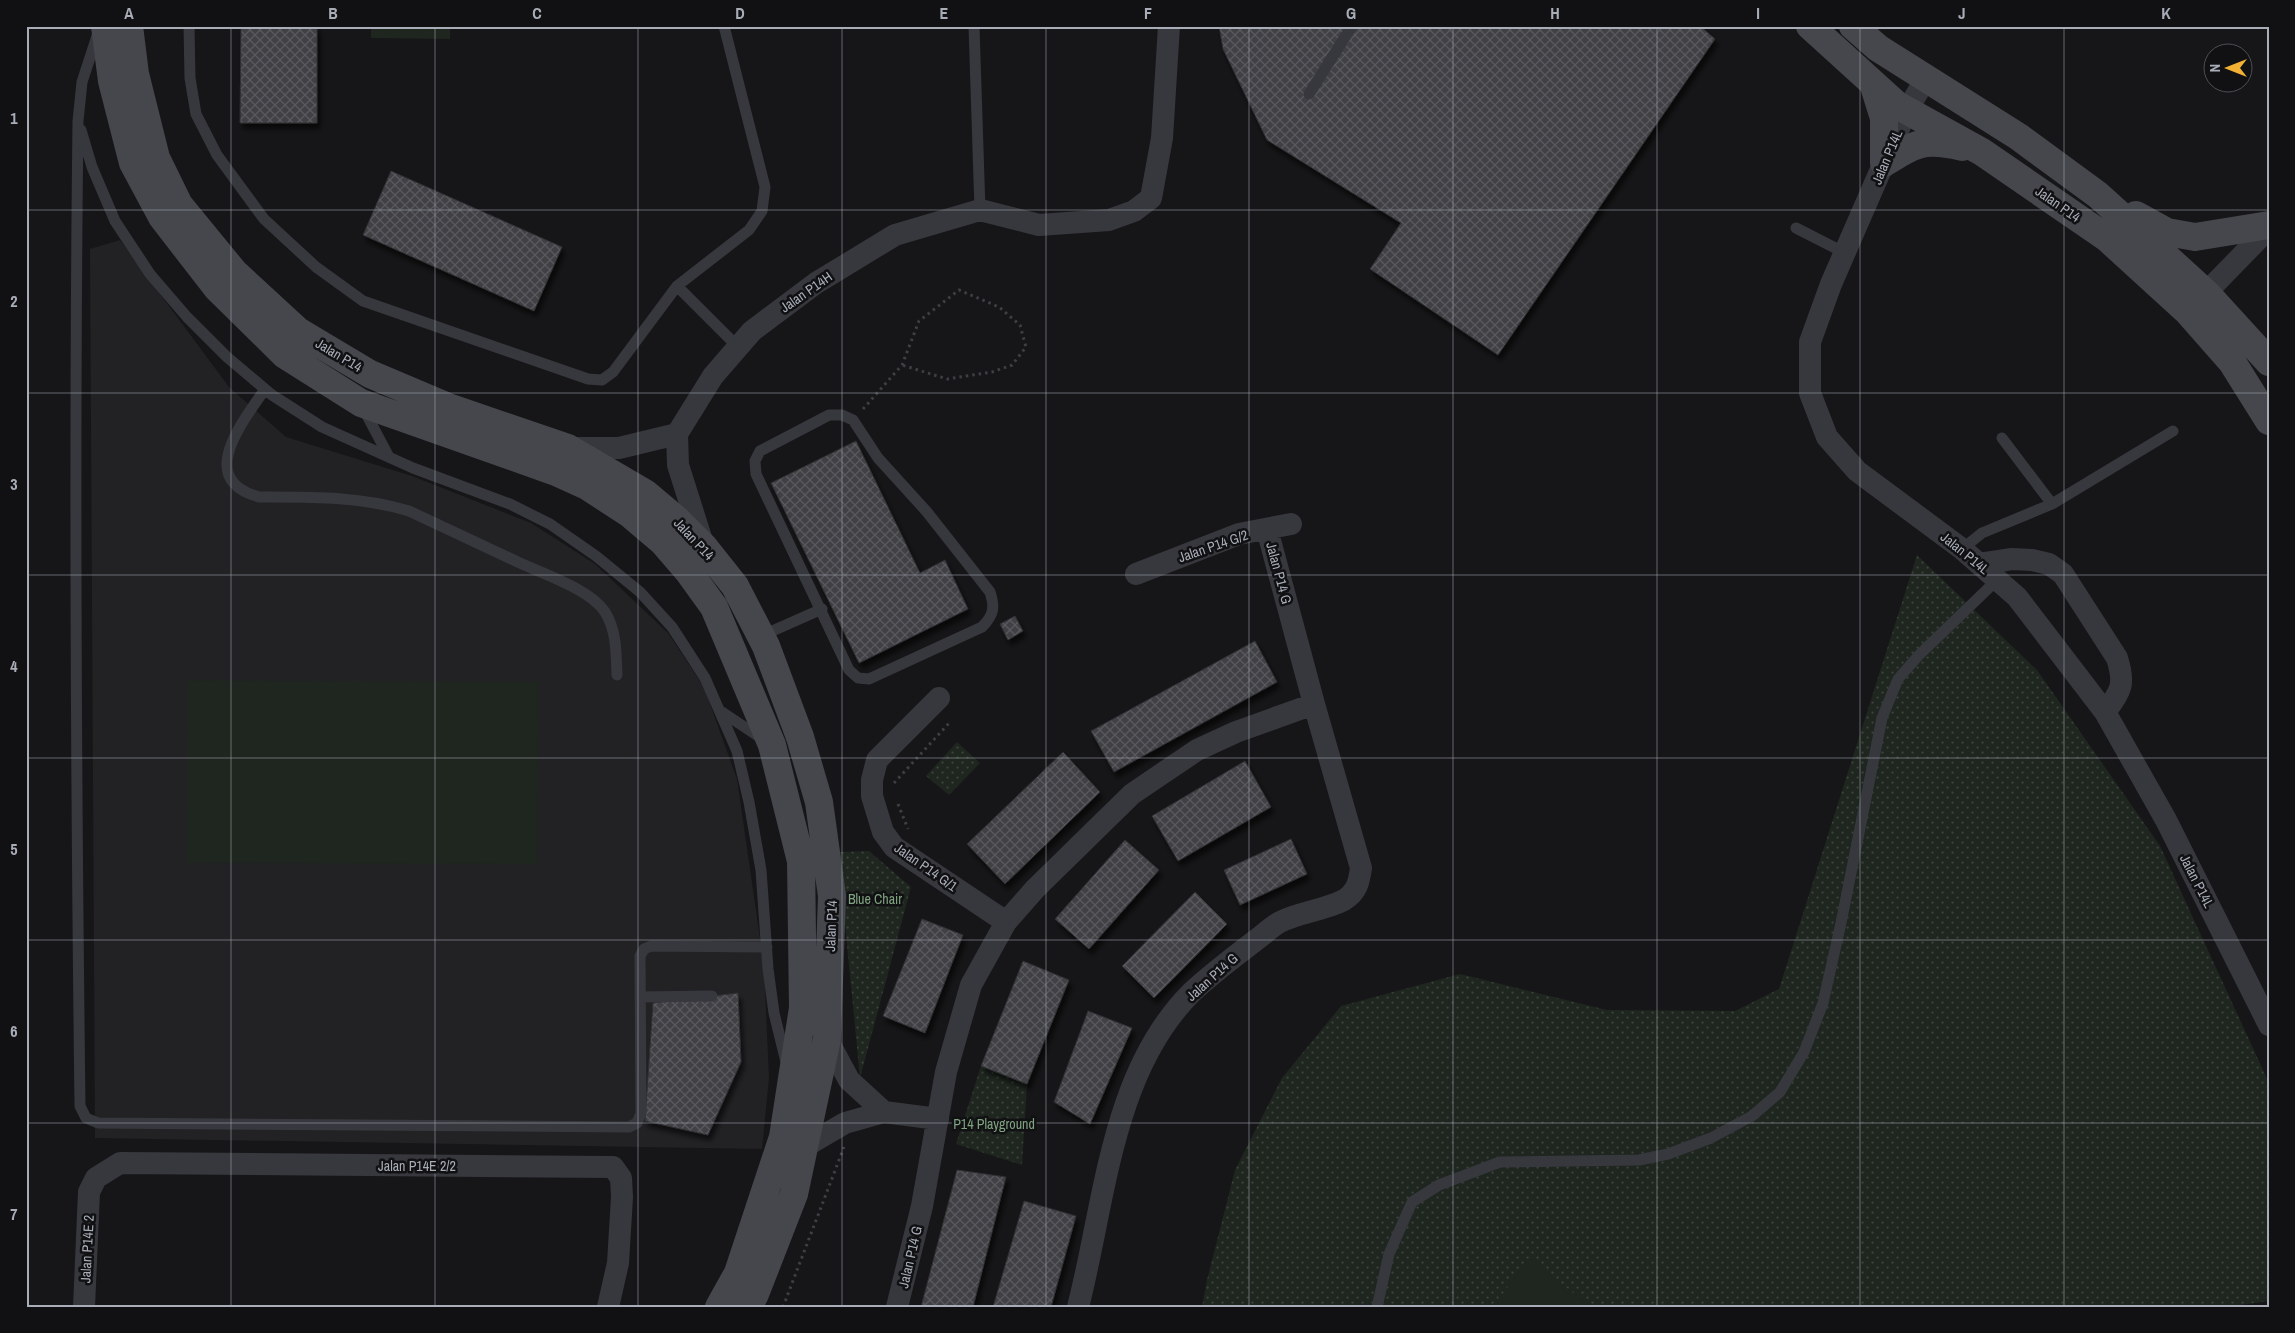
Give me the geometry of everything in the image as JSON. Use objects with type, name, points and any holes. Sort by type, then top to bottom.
[{"type":"main road","name":"Jalan P14","points":[[105,26],[112,81],[133,163],[162,217],[217,288],[285,355],[360,403],[556,472],[587,486],[630,514],[663,542],[688,571],[714,607],[772,745],[801,860],[803,1008],[783,1137],[738,1272],[719,1307]]},
{"type":"main road","name":"Jalan P14","points":[[129,26],[135,74],[156,158],[179,205],[234,272],[298,331],[370,374],[448,406],[568,448],[597,463],[645,493],[677,520],[704,547],[734,586],[761,636],[800,737],[819,802],[832,896],[826,1039],[794,1194],[755,1294],[748,1307]]},
{"type":"main road","name":"Jalan P14","points":[[1810,26],[1874,86],[1906,112],[1982,152],[2107,238],[2197,302],[2269,362]]},
{"type":"main road","name":"Jalan P14","points":[[1853,26],[1878,48],[1925,80],[2019,137],[2098,195],[2197,302],[2269,421]]},
{"type":"main road","points":[[1874,86],[1884,118],[1884,163]]},
{"type":"main road","points":[[1884,163],[1913,144],[1937,141],[1982,152]]},
{"type":"main road","points":[[2098,195],[2167,232],[2195,237],[2269,227]]},
{"type":"street","points":[[980,210],[1038,225],[1109,220],[1134,211],[1151,198],[1162,138],[1170,26]]},
{"type":"street","name":"Jalan P14L","points":[[1925,80],[1906,112],[1845,253],[1810,342],[1810,393],[1827,437],[1856,471],[1962,549],[2017,597],[2105,712],[2166,820],[2269,1025]]},
{"type":"street","name":"Jalan P14H","points":[[677,434],[713,376],[752,331],[816,283],[895,235],[980,210]]},
{"type":"street","points":[[2197,302],[2269,227]]},
{"type":"street","points":[[568,448],[619,448],[677,434],[678,465],[704,547]]},
{"type":"street","name":"Jalan P14 G/2","points":[[1136,574],[1238,534],[1291,524]]},
{"type":"street","name":"Jalan P14 G","points":[[1078,1307],[1095,1236],[1110,1159],[1127,1102],[1143,1064],[1164,1026],[1191,994],[1235,956],[1280,922],[1345,899],[1358,887],[1361,868],[1267,529]]},
{"type":"street","points":[[1979,564],[2012,559],[2032,560],[2049,564],[2063,574],[2117,658],[2122,672],[2122,685],[2118,696],[2105,712]]},
{"type":"street","name":"Jalan P14 G/1","points":[[939,698],[877,760],[872,780],[872,796],[883,832],[894,847],[1006,922]]},
{"type":"street","name":"Jalan P14 G","points":[[897,1307],[922,1206],[946,1072],[971,985],[1006,922],[1035,889],[1132,794],[1197,750],[1236,732],[1314,704]]},
{"type":"street","points":[[826,1039],[850,1080],[884,1112]]},
{"type":"street","points":[[804,1146],[845,1123],[884,1112],[938,1119]]},
{"type":"street","name":"Jalan P14E 2/2","points":[[89,1192],[96,1178],[120,1163],[613,1167],[622,1178],[622,1197],[618,1263],[608,1307]]},
{"type":"street","name":"Jalan P14E 2","points":[[84,1307],[89,1192]]},
{"type":"lane","points":[[100,26],[82,82],[78,121],[74,429],[80,1106],[86,1118],[98,1123],[629,1127],[637,1122],[641,1113],[640,956],[644,949],[651,946],[767,947]]},
{"type":"lane","points":[[189,26],[190,78],[196,114],[217,155],[264,219],[316,267],[363,301],[588,379],[602,380],[613,372],[677,286],[749,230],[762,211],[765,187],[724,26]]},
{"type":"lane","points":[[974,26],[980,210]]},
{"type":"lane","points":[[1309,94],[1352,26]]},
{"type":"lane","points":[[78,121],[92,167],[115,221],[150,274],[187,317],[227,357],[265,389],[322,427],[389,457],[510,504],[550,524],[596,556],[640,592],[672,627],[705,678],[737,751],[749,802],[761,870],[774,1013],[791,1086]]},
{"type":"lane","points":[[1796,228],[1845,253]]},
{"type":"lane","points":[[677,286],[738,348]]},
{"type":"lane","points":[[265,389],[234,434],[228,451],[227,468],[233,483],[244,493],[259,498],[362,500],[386,504],[409,511],[566,585],[596,601],[605,611],[612,624],[616,641],[617,675]]},
{"type":"lane","points":[[360,403],[389,457]]},
{"type":"lane","points":[[829,415],[842,415],[853,420],[878,458],[927,512],[990,592],[994,606],[991,618],[982,627],[869,679],[858,678],[849,670],[822,609],[756,474],[755,462],[760,451],[829,415]]},
{"type":"lane","points":[[1962,549],[1982,533],[2052,504],[2173,432]]},
{"type":"lane","points":[[2002,438],[2052,504]]},
{"type":"lane","points":[[1378,1307],[1389,1254],[1412,1202],[1439,1185],[1500,1162],[1639,1160],[1668,1154],[1710,1138],[1752,1116],[1780,1092],[1804,1052],[1823,1003],[1882,718],[1898,679],[1919,655],[1997,580]]},
{"type":"lane","points":[[761,636],[822,609]]},
{"type":"lane","points":[[719,710],[772,745]]},
{"type":"lane","points":[[640,997],[712,996]]},
{"type":"path","points":[[853,420],[902,365],[919,321],[959,290],[999,307],[1020,325],[1026,346],[1012,365],[983,374],[947,379],[902,365]]},
{"type":"path","points":[[891,786],[951,721]]},
{"type":"path","points":[[897,802],[910,833]]},
{"type":"path","points":[[783,1307],[854,1121]]},
{"type":"shaded area","points":[[120,240],[229,387],[286,437],[412,476],[531,523],[595,564],[668,633],[704,687],[737,779],[764,966],[769,1078],[762,1149],[95,1138],[90,249]]},
{"type":"green space","points":[[371,26],[450,26],[450,39],[371,38]]},
{"type":"green space","points":[[1917,555],[2037,670],[2160,846],[2269,1083],[2269,1301],[2226,1307],[1202,1307],[1235,1170],[1282,1078],[1341,1006],[1460,974],[1607,1010],[1735,1011],[1779,989]]},
{"type":"green space","points":[[187,680],[538,682],[537,864],[186,863]]},
{"type":"green space","points":[[957,742],[980,763],[949,795],[926,776]]},
{"type":"green space","name":"Blue Chair","points":[[869,851],[911,887],[860,1078],[838,852]]},
{"type":"green space","name":"P14 Playground","points":[[981,1066],[1027,1084],[1022,1165],[956,1144]]},
{"type":"green space","points":[[1529,1258],[1591,1307],[1493,1307]]},
{"type":"building","points":[[241,26],[317,26],[317,123],[240,123]]},
{"type":"building","points":[[1219,26],[1700,26],[1715,39],[1498,355],[1370,269],[1401,223],[1267,140],[1223,49]]},
{"type":"building","points":[[391,171],[562,247],[534,311],[363,235]]},
{"type":"building","points":[[856,441],[920,573],[945,560],[968,609],[859,663],[771,483]]},
{"type":"building","points":[[1015,616],[1023,631],[1008,640],[1000,624]]},
{"type":"building","points":[[1255,641],[1277,682],[1114,772],[1091,731]]},
{"type":"building","points":[[1063,752],[1100,792],[1005,884],[967,844]]},
{"type":"building","points":[[1245,761],[1271,807],[1178,861],[1152,816]]},
{"type":"building","points":[[1291,839],[1307,874],[1240,905],[1224,870]]},
{"type":"building","points":[[1125,840],[1159,870],[1089,949],[1055,919]]},
{"type":"building","points":[[1195,892],[1227,924],[1154,998],[1122,966]]},
{"type":"building","points":[[922,919],[963,935],[925,1033],[883,1016]]},
{"type":"building","points":[[1023,961],[1069,980],[1027,1084],[981,1066]]},
{"type":"building","points":[[738,993],[741,1062],[708,1135],[645,1121],[653,1003]]},
{"type":"building","points":[[1088,1011],[1132,1028],[1090,1124],[1054,1102]]},
{"type":"building","points":[[957,1170],[1006,1177],[973,1307],[921,1307]]},
{"type":"building","points":[[1024,1201],[1076,1216],[1051,1307],[993,1307]]}]
